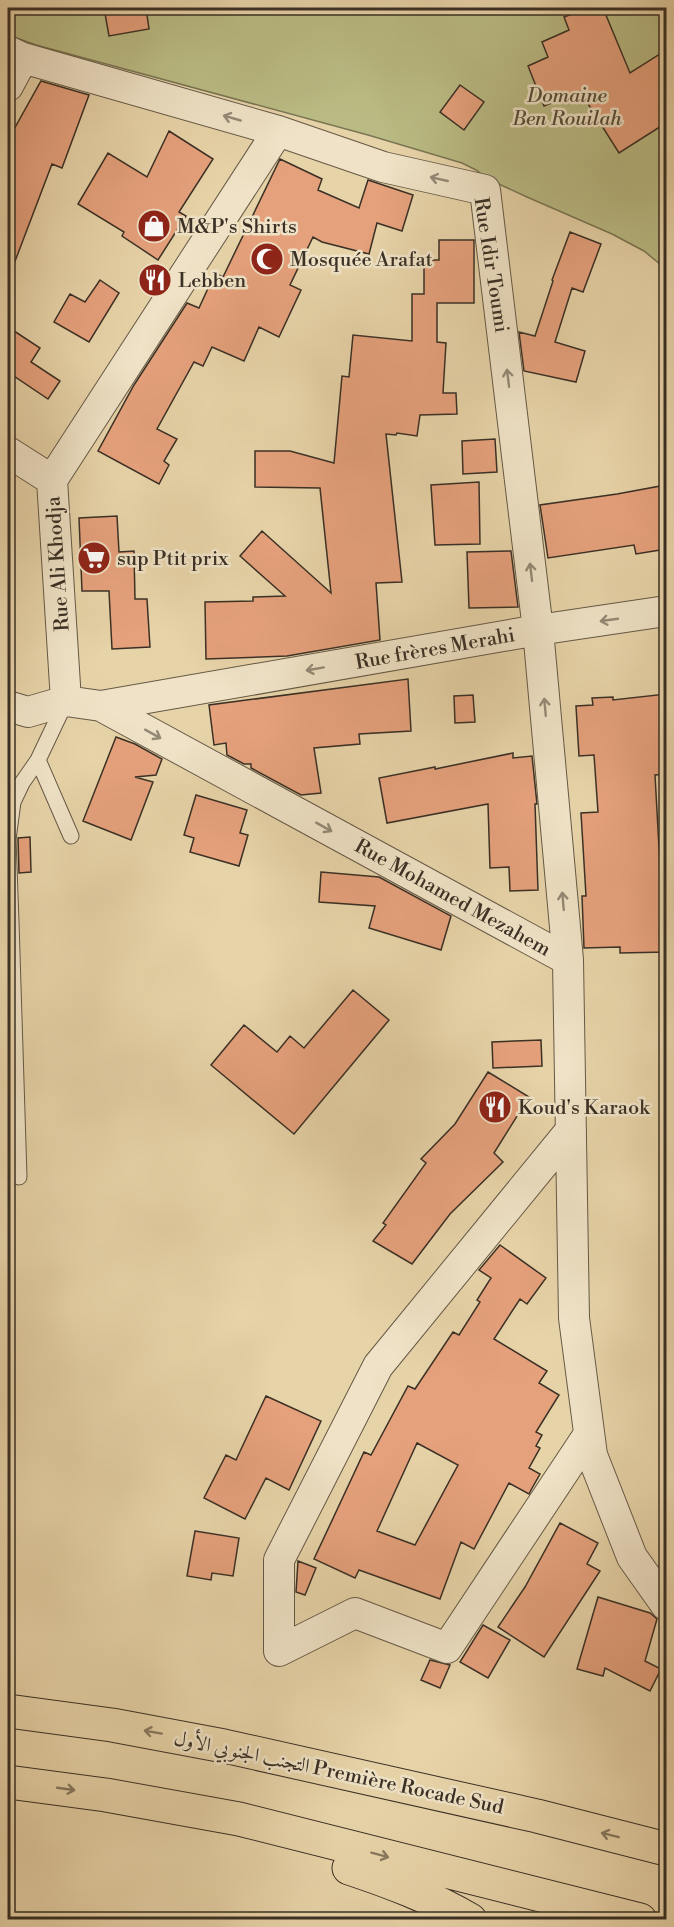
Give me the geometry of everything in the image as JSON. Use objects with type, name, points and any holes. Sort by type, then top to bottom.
[{"type":"highway","name":"التجنب الجنوبي الأول Première Rocade Sud","points":[[8,1712],[112,1725],[224,1746],[537,1816],[666,1849]]},
{"type":"highway","points":[[8,1782],[106,1795],[239,1819],[640,1920]]},
{"type":"highway","points":[[148,1803],[223,1832],[393,1882],[443,1904],[470,1920]]},
{"type":"street","points":[[8,86],[15,54]]},
{"type":"street","name":"Rue Idir Toumi","points":[[15,54],[278,131],[384,167],[485,190],[538,630]]},
{"type":"street","points":[[52,480],[278,131]]},
{"type":"street","name":"Rue Ali Khodja","points":[[8,452],[52,480],[66,701]]},
{"type":"street","points":[[538,630],[666,611]]},
{"type":"street","name":"Rue frères Merahi","points":[[8,706],[27,712],[66,701],[101,706],[538,630],[568,960]]},
{"type":"street","name":"Rue Mohamed Mezahem","points":[[101,706],[568,960],[574,1318],[592,1455],[632,1557],[666,1605]]},
{"type":"street","points":[[571,1130],[378,1366],[279,1560],[279,1651],[355,1613],[447,1648],[590,1434]]},
{"type":"lane","points":[[19,1177],[9,929],[8,839],[13,802],[22,783],[38,760],[66,701]]},
{"type":"lane","points":[[38,760],[71,836]]},
{"type":"green space","name":"Domaine Ben Rouilah","points":[[8,8],[666,8],[666,269],[644,251],[612,234],[488,179],[462,163],[368,135],[36,45],[8,35]]},
{"type":"building","points":[[104,8],[146,8],[149,29],[109,36]]},
{"type":"building","points":[[588,8],[603,8],[630,73],[666,50],[666,123],[619,153],[580,91],[544,106],[528,66],[548,57],[542,42],[569,30],[564,17]]},
{"type":"building","points":[[41,81],[89,95],[62,168],[52,164],[9,277],[8,140]]},
{"type":"building","points":[[460,85],[484,102],[464,130],[440,112]]},
{"type":"building","points":[[169,131],[213,159],[179,212],[186,216],[158,260],[122,236],[124,232],[78,204],[108,153],[147,177]]},
{"type":"building","points":[[280,159],[322,179],[318,190],[359,208],[368,180],[413,195],[402,231],[377,223],[369,254],[322,242],[313,237],[290,285],[301,290],[279,337],[259,327],[244,361],[212,347],[203,366],[194,362],[157,429],[177,439],[164,461],[169,465],[159,484],[98,451],[134,385],[187,303],[199,308],[215,273],[223,277]]},
{"type":"building","points":[[570,232],[601,244],[583,292],[572,288],[555,342],[585,351],[576,382],[524,371],[519,332],[535,336]]},
{"type":"building","points":[[439,240],[474,240],[474,303],[437,303],[437,342],[446,343],[443,393],[456,393],[457,414],[420,415],[417,436],[386,434],[402,582],[376,583],[380,640],[287,656],[206,659],[205,602],[253,601],[253,597],[285,596],[240,556],[262,531],[331,593],[320,488],[255,487],[255,451],[290,451],[334,463],[342,376],[349,377],[353,335],[412,341],[412,294],[424,294],[424,260],[439,260]]},
{"type":"building","points":[[100,280],[119,293],[89,342],[54,322],[70,294],[85,302]]},
{"type":"building","points":[[8,327],[40,348],[31,362],[60,381],[48,399],[8,372]]},
{"type":"building","points":[[495,439],[497,472],[463,474],[462,441]]},
{"type":"building","points":[[479,482],[480,544],[435,545],[431,485]]},
{"type":"building","points":[[666,485],[666,549],[636,554],[634,545],[548,558],[540,505]]},
{"type":"building","points":[[117,516],[119,552],[134,551],[135,599],[147,599],[150,647],[112,649],[109,591],[82,591],[79,518]]},
{"type":"building","points":[[511,551],[518,607],[469,608],[467,552]]},
{"type":"building","points":[[408,679],[411,731],[359,734],[360,744],[314,748],[321,793],[301,795],[251,768],[251,764],[244,764],[227,755],[226,743],[214,745],[209,705]]},
{"type":"building","points":[[666,694],[666,774],[655,775],[661,884],[666,885],[666,952],[620,953],[620,947],[584,948],[582,896],[586,896],[581,813],[598,812],[594,755],[579,756],[576,706],[593,705],[592,698],[613,697],[613,700]]},
{"type":"building","points":[[473,695],[475,722],[455,723],[454,696]]},
{"type":"building","points":[[116,737],[135,744],[162,759],[156,775],[135,777],[153,782],[131,840],[83,821]]},
{"type":"building","points":[[513,753],[513,758],[532,756],[537,804],[535,804],[538,890],[510,891],[509,867],[490,868],[488,804],[387,823],[379,778]]},
{"type":"building","points":[[196,795],[247,810],[240,833],[248,835],[239,866],[190,852],[194,838],[184,835]]},
{"type":"building","points":[[30,837],[31,872],[19,873],[18,838]]},
{"type":"building","points":[[321,872],[379,877],[451,916],[441,950],[369,928],[375,906],[319,902]]},
{"type":"building","points":[[353,990],[389,1020],[294,1134],[211,1065],[244,1025],[277,1052],[290,1036],[304,1048]]},
{"type":"building","points":[[541,1040],[542,1066],[493,1068],[492,1042]]},
{"type":"building","points":[[488,1072],[529,1097],[494,1153],[503,1162],[450,1214],[412,1264],[373,1241],[386,1225],[383,1223],[426,1163],[421,1159],[455,1124]]},
{"type":"building","points":[[500,1245],[546,1278],[527,1304],[520,1299],[494,1339],[547,1371],[539,1383],[559,1395],[536,1432],[542,1435],[536,1446],[540,1448],[529,1468],[540,1474],[529,1494],[509,1483],[474,1549],[461,1542],[440,1599],[359,1570],[355,1578],[314,1559],[364,1452],[371,1455],[408,1386],[415,1389],[453,1332],[459,1335],[480,1302],[477,1300],[491,1278],[479,1270]],"holes":[[[417,1443],[458,1465],[415,1545],[377,1531]]]},
{"type":"building","points":[[266,1396],[321,1421],[289,1490],[266,1478],[245,1519],[204,1498],[226,1455],[236,1460]]},
{"type":"building","points":[[560,1523],[598,1543],[587,1564],[600,1571],[544,1657],[498,1627],[525,1587]]},
{"type":"building","points":[[195,1531],[239,1538],[233,1576],[212,1573],[211,1580],[187,1576]]},
{"type":"building","points":[[298,1561],[316,1568],[305,1595],[296,1592]]},
{"type":"building","points":[[598,1597],[650,1613],[657,1619],[645,1661],[661,1669],[650,1691],[605,1668],[603,1676],[577,1669]]},
{"type":"building","points":[[483,1625],[510,1640],[488,1678],[460,1662]]},
{"type":"building","points":[[430,1660],[450,1665],[440,1688],[421,1680]]},
{"type":"place","name":"M&P's Shirts","points":[[154,226]]},
{"type":"place","name":"Mosquée Arafat","points":[[267,259]]},
{"type":"place","name":"Lebben","points":[[155,280]]},
{"type":"place","name":"sup Ptit prix","points":[[94,558]]},
{"type":"place","name":"Koud's Karaok","points":[[495,1107]]}]
